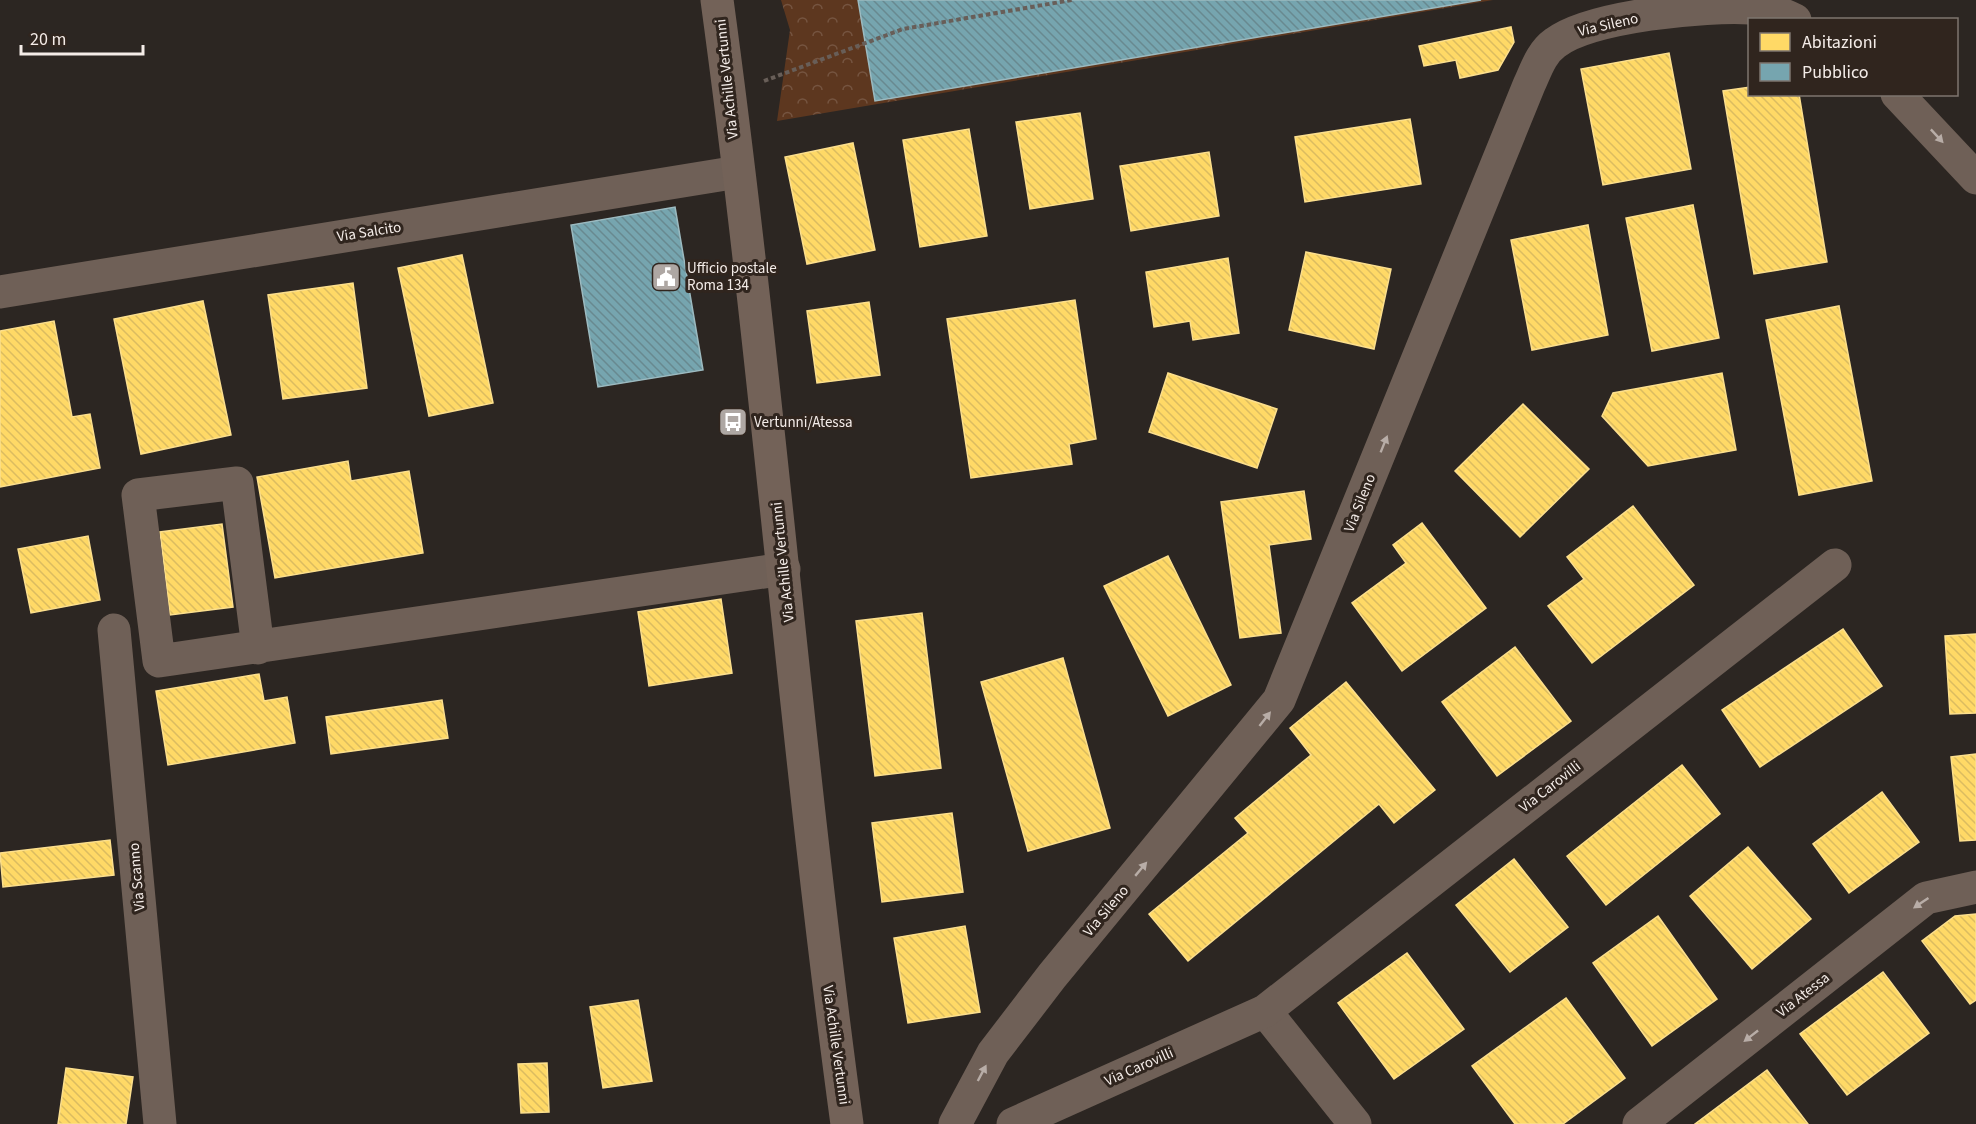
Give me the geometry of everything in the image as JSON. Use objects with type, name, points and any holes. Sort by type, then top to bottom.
[{"type":"street","name":"Via Achille Vertunni","points":[[717,0],[784,569],[819,920],[847,1124]]},
{"type":"street","name":"Via Sileno","points":[[955,1124],[993,1053],[1052,976],[1279,700],[1529,85],[1547,49],[1563,38],[1596,26],[1682,11],[1752,8],[1769,10],[1790,18]]},
{"type":"street","points":[[1899,96],[1976,178]]},
{"type":"street","name":"Via Salcito","points":[[0,292],[738,172]]},
{"type":"street","points":[[258,648],[237,483],[138,495],[159,661],[258,648],[784,569]]},
{"type":"street","name":"Via Carovilli","points":[[1013,1124],[1265,1011],[1835,565]]},
{"type":"street","name":"Via Scanno","points":[[114,630],[160,1124]]},
{"type":"street","name":"Via Atessa","points":[[1639,1124],[1926,898],[1976,887]]},
{"type":"street","points":[[1265,1011],[1355,1124]]},
{"type":"path","points":[[728,94],[903,29],[1072,0]]},
{"type":"green space","points":[[781,0],[1493,0],[777,121],[790,30]]},
{"type":"building: Abitazioni","points":[[1511,27],[1514,42],[1498,70],[1460,78],[1456,60],[1424,66],[1419,46]]},
{"type":"building: Abitazioni","points":[[1669,53],[1691,169],[1603,185],[1581,69]]},
{"type":"building: Abitazioni","points":[[1748,87],[1748,96],[1799,96],[1827,262],[1754,274],[1723,91]]},
{"type":"building: Abitazioni","points":[[1080,113],[1093,199],[1030,209],[1016,122]]},
{"type":"building: Abitazioni","points":[[1410,119],[1421,184],[1305,202],[1295,137]]},
{"type":"building: Abitazioni","points":[[969,129],[987,236],[920,247],[903,140]]},
{"type":"building: Abitazioni","points":[[853,143],[875,250],[807,264],[785,157]]},
{"type":"building: Abitazioni","points":[[1209,152],[1219,216],[1131,231],[1120,166]]},
{"type":"building: Abitazioni","points":[[1693,205],[1719,338],[1652,351],[1626,218]]},
{"type":"building: Abitazioni","points":[[1588,225],[1608,335],[1532,350],[1511,240]]},
{"type":"building: Abitazioni","points":[[1306,252],[1391,269],[1374,349],[1289,330]]},
{"type":"building: Abitazioni","points":[[462,255],[493,403],[429,416],[398,268]]},
{"type":"building: Abitazioni","points":[[1228,258],[1239,333],[1193,340],[1190,321],[1154,327],[1146,272]]},
{"type":"building: Abitazioni","points":[[353,283],[367,388],[283,399],[268,295]]},
{"type":"building: Abitazioni","points":[[1075,300],[1096,439],[1069,444],[1072,464],[971,478],[947,319]]},
{"type":"building: Abitazioni","points":[[203,301],[231,435],[141,454],[114,319]]},
{"type":"building: Abitazioni","points":[[869,302],[880,375],[817,383],[807,311]]},
{"type":"building: Abitazioni","points":[[1839,306],[1872,481],[1799,495],[1766,320]]},
{"type":"building: Abitazioni","points":[[54,321],[72,417],[90,414],[100,468],[0,487],[0,331]]},
{"type":"building: Abitazioni","points":[[1168,373],[1277,409],[1257,468],[1149,432]]},
{"type":"building: Abitazioni","points":[[1722,373],[1736,450],[1648,466],[1602,416],[1613,393]]},
{"type":"building: Abitazioni","points":[[1523,404],[1589,469],[1520,537],[1455,471]]},
{"type":"building: Abitazioni","points":[[348,461],[351,481],[409,471],[423,553],[275,578],[257,477]]},
{"type":"building: Abitazioni","points":[[1304,491],[1311,539],[1269,545],[1281,633],[1240,638],[1221,502]]},
{"type":"building: Abitazioni","points":[[1633,506],[1694,585],[1592,663],[1548,606],[1584,579],[1567,557]]},
{"type":"building: Abitazioni","points":[[1422,523],[1486,608],[1402,671],[1352,603],[1406,563],[1393,545]]},
{"type":"building: Abitazioni","points":[[222,524],[233,607],[170,615],[160,532]]},
{"type":"building: Abitazioni","points":[[88,536],[100,600],[31,613],[18,549]]},
{"type":"building: Abitazioni","points":[[1168,556],[1231,685],[1168,716],[1104,586]]},
{"type":"building: Abitazioni","points":[[721,599],[732,673],[649,686],[638,612]]},
{"type":"building: Abitazioni","points":[[922,613],[941,768],[875,776],[856,621]]},
{"type":"building: Abitazioni","points":[[1843,629],[1882,686],[1760,767],[1722,710]]},
{"type":"building: Abitazioni","points":[[1976,634],[1976,713],[1950,714],[1945,636]]},
{"type":"building: Abitazioni","points":[[1515,647],[1571,721],[1497,776],[1442,702]]},
{"type":"building: Abitazioni","points":[[1063,658],[1110,828],[1028,851],[981,682]]},
{"type":"building: Abitazioni","points":[[259,674],[264,701],[287,697],[295,743],[168,765],[156,691]]},
{"type":"building: Abitazioni","points":[[1346,682],[1435,790],[1394,823],[1379,804],[1188,961],[1149,914],[1248,833],[1235,818],[1311,755],[1290,728]]},
{"type":"building: Abitazioni","points":[[442,700],[448,738],[331,754],[326,717]]},
{"type":"building: Abitazioni","points":[[1976,754],[1976,840],[1960,841],[1951,757]]},
{"type":"building: Abitazioni","points":[[1682,765],[1720,814],[1606,905],[1567,856]]},
{"type":"building: Abitazioni","points":[[1882,792],[1919,842],[1849,893],[1813,844]]},
{"type":"building: Abitazioni","points":[[952,813],[963,892],[882,902],[872,823]]},
{"type":"building: Abitazioni","points":[[110,840],[114,875],[3,887],[0,853]]},
{"type":"building: Abitazioni","points":[[1748,847],[1811,919],[1752,969],[1690,896]]},
{"type":"building: Abitazioni","points":[[1514,859],[1568,927],[1510,972],[1456,905]]},
{"type":"building: Abitazioni","points":[[1976,914],[1976,1000],[1970,1004],[1922,941],[1955,916]]},
{"type":"building: Abitazioni","points":[[1658,916],[1717,999],[1652,1046],[1593,963]]},
{"type":"building: Abitazioni","points":[[965,926],[980,1012],[908,1023],[894,938]]},
{"type":"building: Abitazioni","points":[[1407,953],[1464,1029],[1394,1079],[1338,1003]]},
{"type":"building: Abitazioni","points":[[1883,972],[1929,1033],[1847,1095],[1800,1034]]},
{"type":"building: Abitazioni","points":[[1566,998],[1625,1078],[1563,1124],[1515,1124],[1472,1066]]},
{"type":"building: Abitazioni","points":[[638,1000],[652,1081],[603,1088],[590,1007]]},
{"type":"building: Abitazioni","points":[[547,1063],[549,1112],[521,1113],[518,1064]]},
{"type":"building: Abitazioni","points":[[66,1068],[133,1077],[126,1124],[58,1124]]},
{"type":"building: Abitazioni","points":[[1767,1070],[1808,1124],[1695,1124]]},
{"type":"building: Pubblico","points":[[858,0],[1481,0],[875,101]]},
{"type":"building: Pubblico","points":[[675,207],[703,370],[598,387],[571,225]]},
{"type":"place","name":"Ufficio postale Roma 134","points":[[666,277]]},
{"type":"place","name":"Vertunni/Atessa","points":[[733,422]]}]
